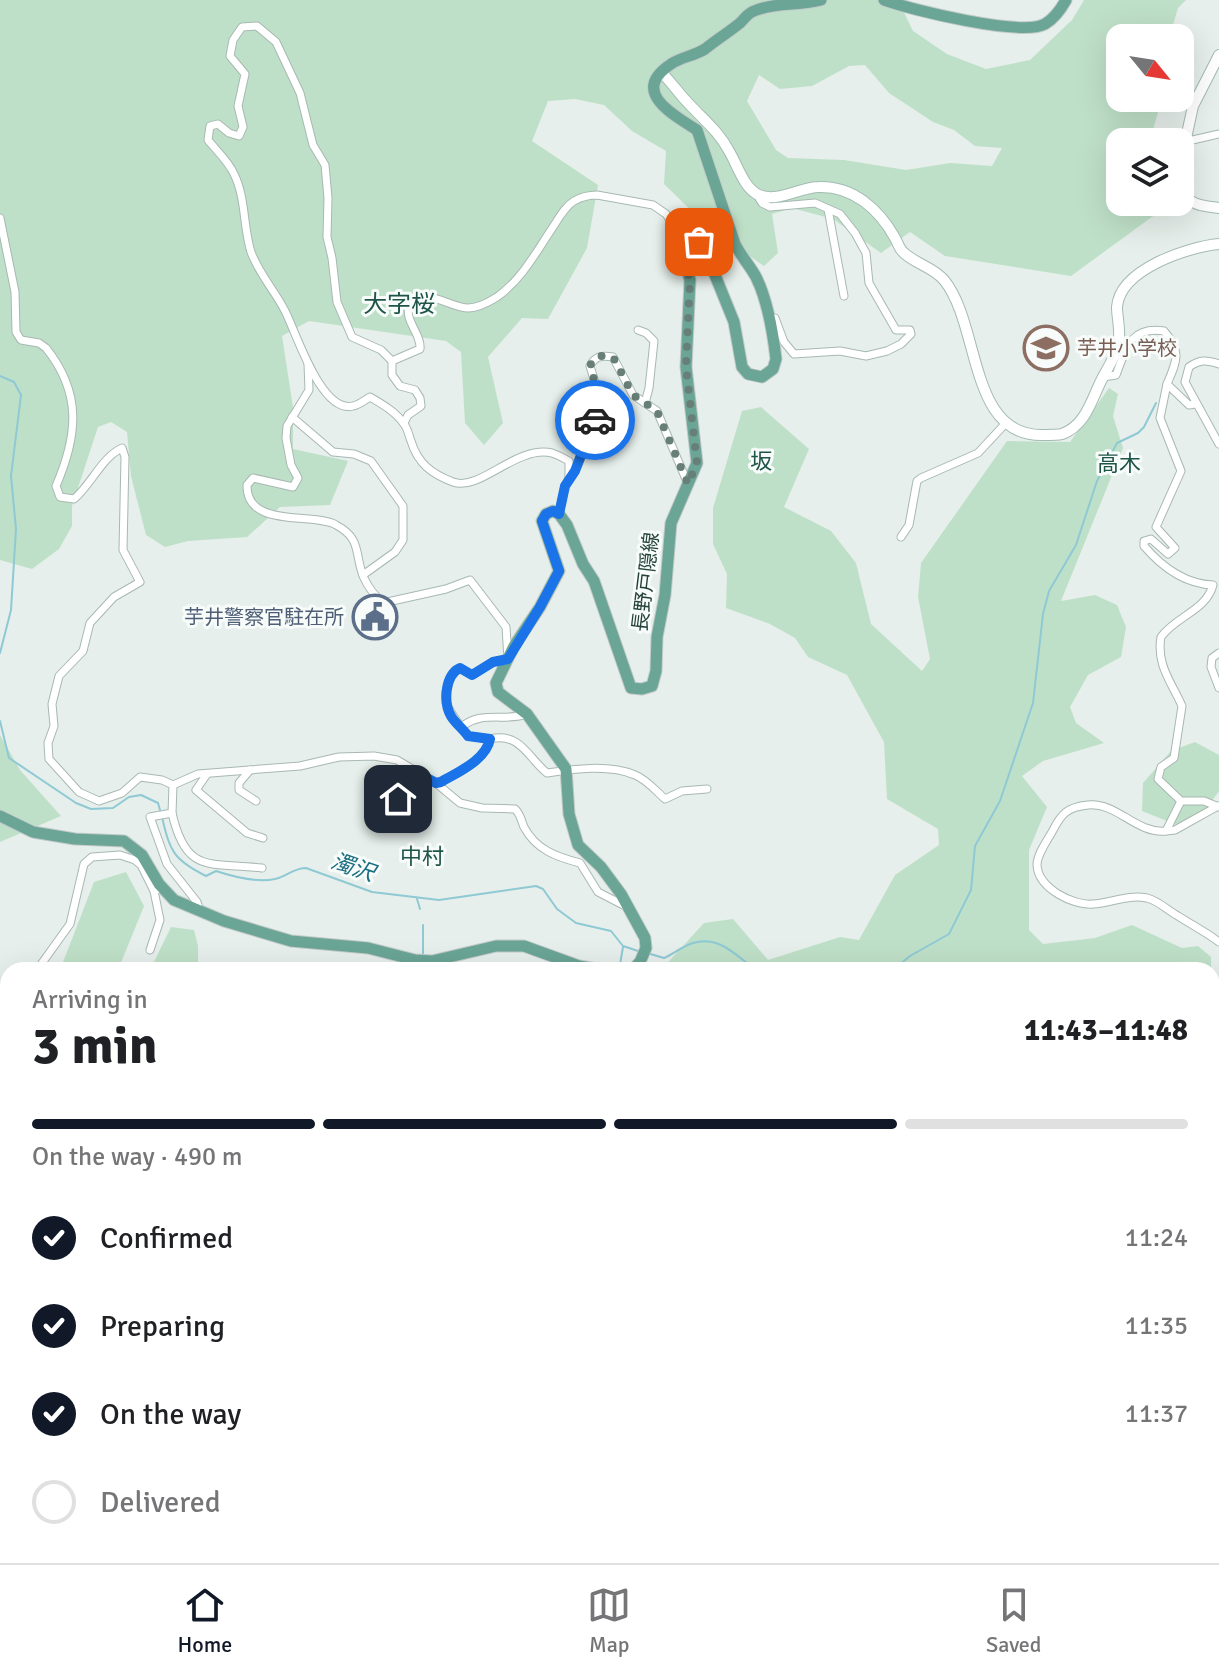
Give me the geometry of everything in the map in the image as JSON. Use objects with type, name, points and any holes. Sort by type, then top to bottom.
[{"type":"main road","points":[[685,242],[691,238],[704,248],[738,331],[742,367],[748,374],[757,377],[767,375],[776,359],[763,297],[755,275],[735,244],[697,130],[670,114],[658,102],[654,90],[656,79],[670,64],[708,47],[753,11],[784,3],[808,4],[821,0]]},
{"type":"main road","points":[[884,0],[1019,28],[1043,25],[1056,15],[1066,0]]},
{"type":"main road","points":[[1188,128],[1193,106],[1219,55]]},
{"type":"main road","points":[[662,73],[710,123],[757,195],[776,197],[813,187],[828,187],[857,196],[875,209],[905,254],[942,277],[953,291],[966,321],[988,399],[1005,424],[1023,434],[1060,435],[1075,428],[1088,412],[1113,360],[1119,339],[1117,305],[1130,282],[1176,253],[1219,244]]},
{"type":"main road","points":[[1194,204],[1219,208]]},
{"type":"main road","name":"長野戸隠線","points":[[559,514],[594,581],[631,688],[652,686],[671,523],[697,463],[686,367],[690,280],[683,254],[685,242]]},
{"type":"main road","points":[[559,514],[553,511],[546,514],[542,521],[559,571],[497,676],[496,687],[498,692],[527,714],[566,769],[573,832],[578,845],[601,867],[621,894],[645,938],[646,948],[638,962]]},
{"type":"main road","points":[[0,816],[33,832],[75,839],[124,841],[142,855],[158,889],[174,900],[200,913],[291,941],[381,950],[415,960],[432,961],[496,946],[524,946],[569,962]]},
{"type":"street","points":[[404,423],[408,415],[421,406],[420,398],[415,390],[400,386],[392,375],[392,361],[381,350],[352,337],[337,302],[327,237],[325,165],[313,145],[300,93],[276,42],[257,26],[242,27],[233,40],[230,56],[245,74],[238,106],[243,127],[239,136],[218,124],[210,126],[208,140],[234,172],[254,262],[281,303],[308,364],[326,393],[344,405],[353,406],[370,397],[404,423],[415,455],[422,465],[457,484],[473,481],[516,458],[536,453],[551,453],[569,461],[569,479]]},
{"type":"street","points":[[1194,140],[1219,134]]},
{"type":"street","points":[[392,361],[420,349],[421,343],[407,313],[408,306],[425,296],[473,308],[497,296],[533,260],[567,207],[576,200],[597,195],[653,205],[666,214],[685,242]]},
{"type":"street","points":[[757,195],[762,203],[770,207],[815,203],[840,214],[866,253],[869,283],[896,330],[910,330],[911,334],[887,351],[866,356],[840,351],[794,354],[784,342],[770,299],[763,297]]},
{"type":"street","points":[[828,209],[844,296]]},
{"type":"street","points":[[0,218],[15,292],[16,332],[21,340],[39,343],[46,348],[70,394],[73,439],[56,486],[60,497],[74,499],[89,485],[112,454],[122,448],[125,457],[123,550],[140,582],[114,597],[90,623],[83,651],[59,676],[52,704],[54,726],[48,743],[49,759],[79,792],[99,801],[122,793],[140,777],[173,785],[198,774],[300,766],[339,757],[374,756],[397,760],[436,783],[460,803],[482,808],[515,809],[525,828],[544,850],[558,858],[580,863],[598,892],[627,907]]},
{"type":"street","points":[[638,330],[654,341],[645,403]]},
{"type":"street","points":[[1103,377],[1116,375],[1130,342],[1138,332],[1164,331],[1173,341],[1177,352],[1176,363],[1167,384],[1160,418],[1181,471],[1156,527],[1175,548],[1168,554],[1151,539],[1144,541],[1144,546],[1156,559],[1192,583],[1213,585],[1210,595],[1202,604],[1161,637],[1158,648],[1170,687],[1182,706],[1174,758],[1161,767],[1158,779],[1181,801],[1204,801],[1218,806]]},
{"type":"street","points":[[559,514],[569,479],[588,441],[598,409],[599,396],[590,366],[600,356],[613,357],[633,395],[657,411],[688,484]]},
{"type":"street","points":[[1219,364],[1198,361],[1189,367],[1185,382],[1219,444]]},
{"type":"street","points":[[308,364],[309,390],[287,426],[286,438],[297,483],[293,487],[253,478],[247,485],[249,500],[256,507],[275,514],[299,520],[329,521],[339,526],[355,540],[363,575],[372,593],[383,603],[470,580],[506,627],[508,659],[493,662],[472,675],[460,668],[449,679],[446,704],[452,718],[468,736],[504,738],[526,748],[547,773],[566,769],[619,770],[638,775],[665,799],[682,791],[707,789]]},
{"type":"street","points":[[1167,384],[1189,405],[1195,404]]},
{"type":"street","points":[[292,417],[333,452],[354,454],[371,461],[403,506],[403,540],[395,552],[363,575]]},
{"type":"street","points":[[901,537],[909,525],[917,481],[978,453],[1005,424]]},
{"type":"street","points":[[1219,653],[1212,658],[1211,667],[1219,688]]},
{"type":"street","points":[[462,727],[468,721],[527,714]]},
{"type":"street","points":[[436,783],[485,752],[490,739]]},
{"type":"street","points":[[250,770],[239,783],[239,790],[256,801]]},
{"type":"street","points":[[207,774],[196,790],[247,833],[263,838]]},
{"type":"street","points":[[370,823],[421,775]]},
{"type":"street","points":[[173,785],[169,814],[187,853],[210,866],[229,864],[262,868]]},
{"type":"street","points":[[1166,831],[1181,801]]},
{"type":"street","points":[[1218,806],[1175,830],[1156,832],[1132,823],[1105,805],[1068,809],[1060,815],[1037,865],[1041,877],[1050,888],[1064,897],[1090,905],[1125,897],[1143,897],[1156,901],[1219,942]]},
{"type":"street","points":[[169,814],[150,817],[164,857],[197,902],[200,913]]},
{"type":"street","points":[[43,962],[70,924],[84,864],[92,857],[120,855],[135,860],[158,889],[155,902],[160,920],[150,950]]},
{"type":"green space","points":[[0,0],[898,0],[913,31],[947,54],[986,69],[1030,60],[1072,20],[1084,0],[1186,0],[1178,8],[1173,24],[1106,24],[1106,112],[1158,112],[1154,128],[1106,128],[1106,216],[1153,216],[1071,276],[945,256],[910,232],[881,253],[833,219],[792,208],[772,214],[778,253],[764,266],[709,228],[664,184],[666,151],[632,131],[604,105],[575,99],[548,101],[532,141],[598,185],[587,248],[548,319],[522,318],[488,357],[503,423],[484,445],[465,423],[461,352],[446,341],[309,321],[282,336],[293,407],[293,449],[348,461],[330,505],[280,507],[247,537],[188,541],[165,547],[146,535],[131,476],[127,432],[111,422],[98,427],[72,506],[72,526],[59,549],[32,569],[0,560]],"holes":[[[865,65],[889,93],[933,122],[954,130],[975,146],[1002,148],[992,166],[950,163],[906,170],[844,160],[788,158],[776,150],[747,101],[759,75],[780,89],[812,86],[849,66]]]},
{"type":"green space","points":[[1109,388],[1118,394],[1113,416],[1123,448],[1061,601],[1095,595],[1117,605],[1126,627],[1121,657],[1088,675],[1070,707],[1076,723],[1104,743],[1043,761],[1022,776],[1047,807],[1029,850],[1029,930],[1043,944],[1095,938],[1132,925],[1182,948],[1198,946],[1211,957],[1211,962],[668,962],[704,923],[733,919],[768,960],[840,937],[859,940],[895,875],[939,845],[938,829],[887,799],[884,742],[847,675],[808,657],[795,638],[770,624],[726,608],[727,574],[713,544],[713,508],[742,411],[761,407],[809,449],[784,507],[831,531],[856,563],[871,624],[922,671],[930,659],[918,597],[921,563],[1007,441],[1070,442]]},
{"type":"green space","points":[[0,735],[20,770],[61,816],[0,842]]},
{"type":"green space","points":[[1195,742],[1219,755],[1219,791],[1198,820],[1177,825],[1142,811],[1143,783],[1171,751]]},
{"type":"green space","points":[[126,872],[144,906],[121,962],[63,962],[94,882]]},
{"type":"green space","points":[[171,927],[194,930],[198,962],[154,962]]},
{"type":"waterway","name":"濁沢","points":[[0,376],[14,382],[21,395],[11,476],[16,529],[11,610],[0,653]]},
{"type":"waterway","points":[[903,962],[949,934],[971,890],[975,846],[1000,801],[1033,703],[1043,614],[1049,591],[1076,545],[1097,481],[1117,443],[1144,427],[1156,403]]},
{"type":"waterway","name":"濁沢","points":[[0,721],[9,758],[76,803],[91,809],[113,808],[129,797],[141,795],[158,803],[160,810]]},
{"type":"waterway","name":"濁沢","points":[[162,817],[175,854],[206,876],[216,871],[245,879],[268,880],[306,868],[372,892],[439,900],[536,886],[543,889],[557,909],[576,923],[611,931],[623,946],[641,952]]},
{"type":"waterway","points":[[417,899],[420,909]]},
{"type":"waterway","points":[[423,925],[423,954]]},
{"type":"waterway","name":"濁沢","points":[[647,953],[664,958],[703,941],[720,945],[746,962]]},
{"type":"waterway","points":[[620,962],[623,947]]},
{"type":"way so far","points":[[595,420],[599,396],[590,366],[593,360],[606,355],[613,357],[636,399],[657,411],[688,484],[697,463],[686,367],[690,280],[683,254],[685,242],[691,238],[699,242]]},
{"type":"place","name":"芋井小学校","points":[[1046,348]]},
{"type":"place","name":"芋井警察官駐在所","points":[[375,617]]},
{"type":"district","name":"大字桜","points":[[399,304]]},
{"type":"district","name":"坂","points":[[761,461]]},
{"type":"district","name":"高木","points":[[1119,463]]},
{"type":"district","name":"中村","points":[[422,856]]},
{"type":"route","points":[[398,799],[421,775],[436,783],[441,782],[472,763],[489,746],[490,739],[468,736],[452,718],[446,704],[449,679],[460,668],[472,675],[493,662],[508,659],[540,607],[559,571],[542,521],[546,514],[553,511],[559,514],[565,486],[575,471],[595,420]]}]
